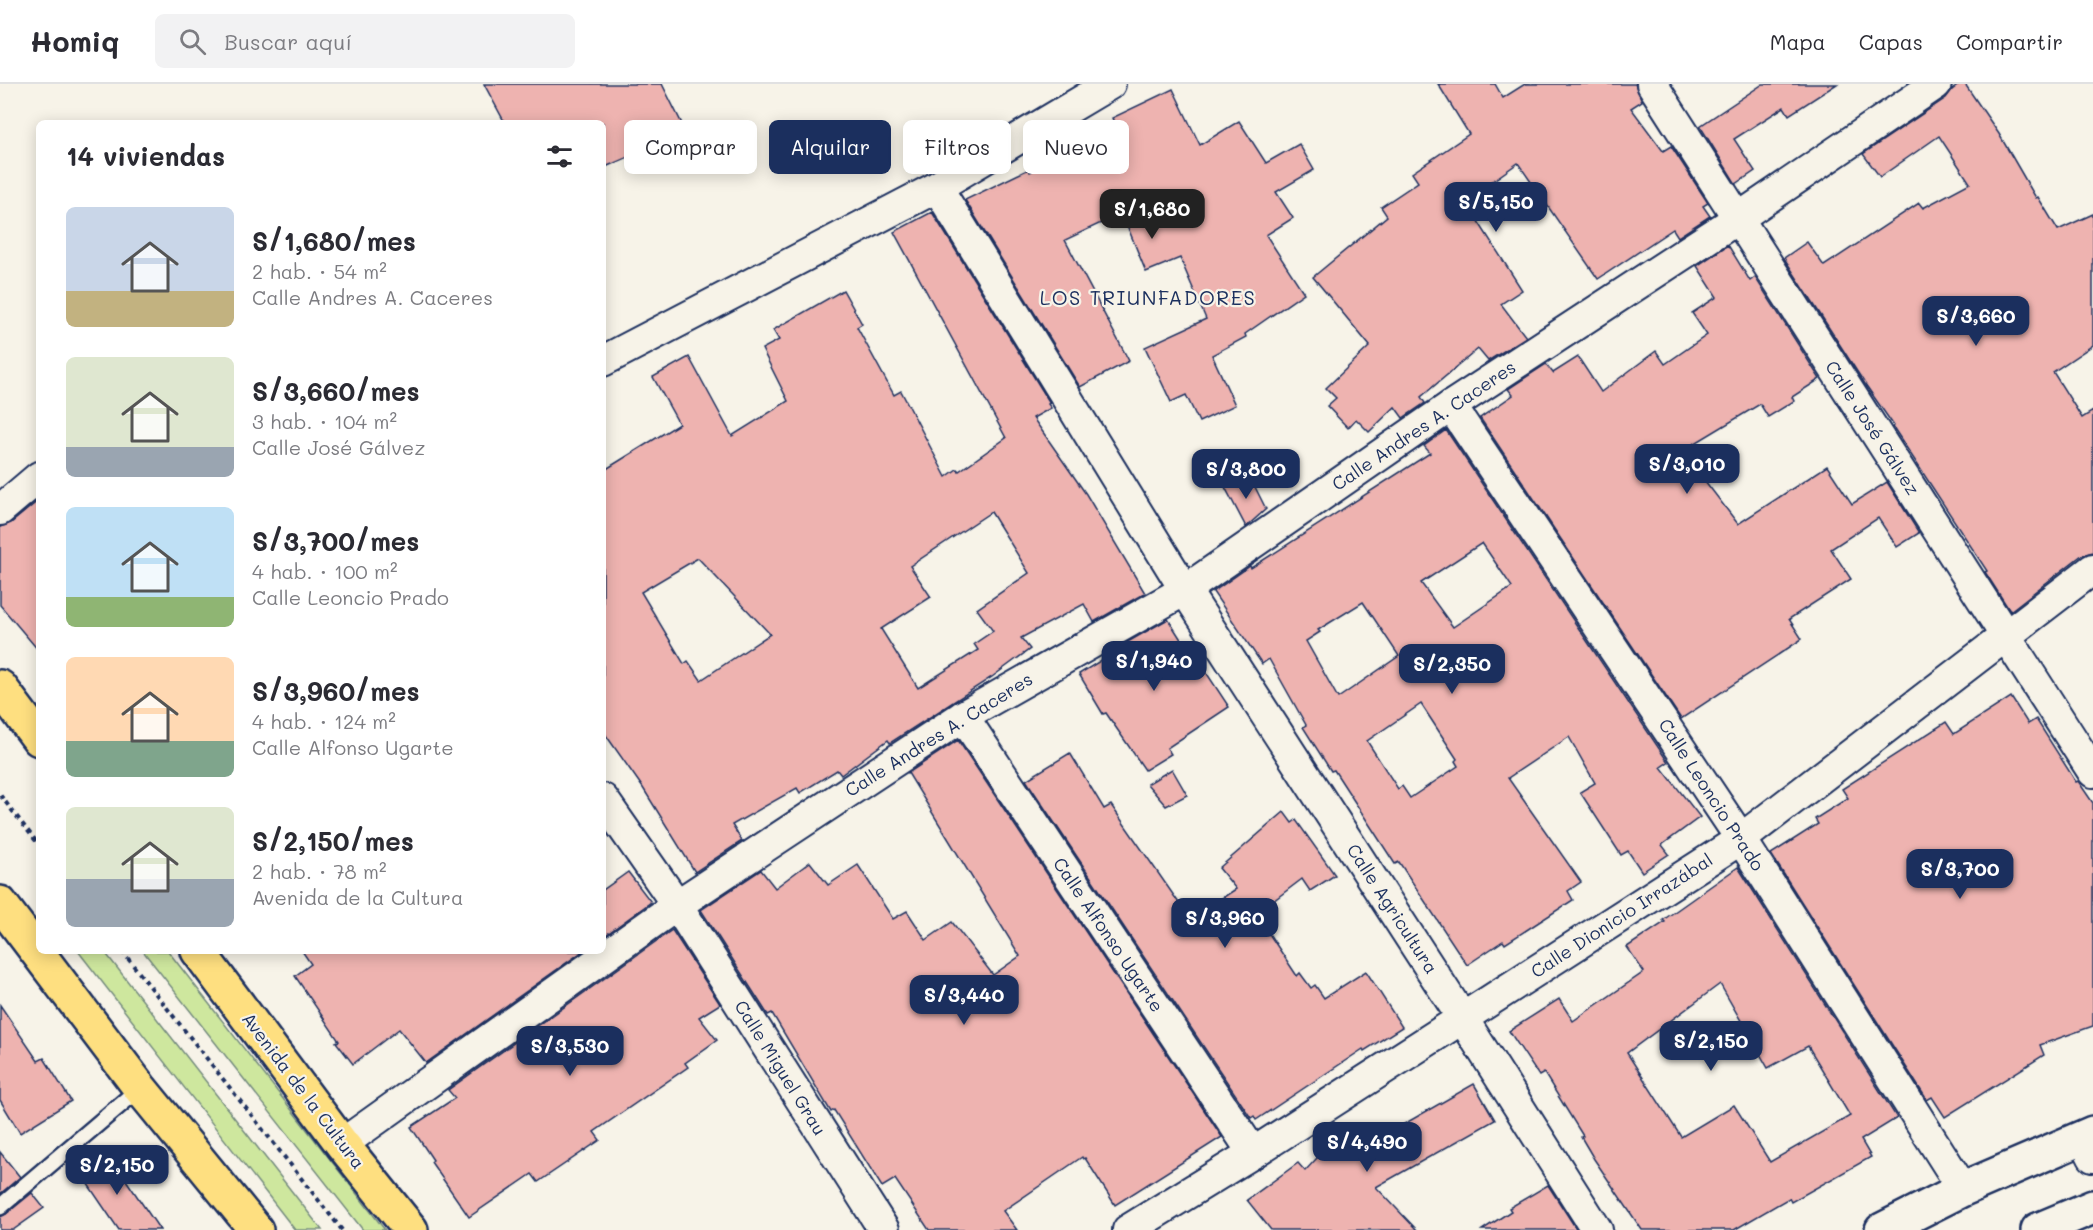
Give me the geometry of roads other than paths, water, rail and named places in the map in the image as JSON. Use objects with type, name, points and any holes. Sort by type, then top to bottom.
[{"type":"highway","points":[[0,687],[36,735]]},
{"type":"highway","points":[[0,904],[36,951]]},
{"type":"highway","points":[[38,954],[140,1088],[256,1230]]},
{"type":"highway","name":"Avenida de la Cultura","points":[[200,954],[342,1144],[411,1230]]},
{"type":"street","points":[[606,359],[937,187],[1110,84]]},
{"type":"street","name":"Calle José Gálvez","points":[[1652,84],[2093,772]]},
{"type":"street","name":"Calle Andres A. Caceres","points":[[342,1144],[677,905],[963,716],[1185,590],[1451,406],[1737,219],[1936,84]]},
{"type":"street","name":"Calle Agricultura","points":[[937,187],[1185,590],[1597,1230]]},
{"type":"street","name":"Calle Leoncio Prado","points":[[1451,406],[1741,838],[1963,1189]]},
{"type":"street","points":[[0,510],[36,480]]},
{"type":"street","name":"Calle Dionicio Irrazábal","points":[[1128,1230],[1463,1019],[1741,838],[2093,569]]},
{"type":"street","name":"Calle Alfonso Ugarte","points":[[963,716],[1253,1153]]},
{"type":"street","name":"Calle Miguel Grau","points":[[606,803],[677,905],[884,1230]]},
{"type":"street","points":[[1882,1230],[1963,1189],[2090,1142]]},
{"type":"street","points":[[2038,1230],[2093,1207]]},
{"type":"lane","points":[[0,1208],[140,1088]]},
{"type":"district","name":"LOS TRIUNFADORES","points":[[1148,298]]}]
